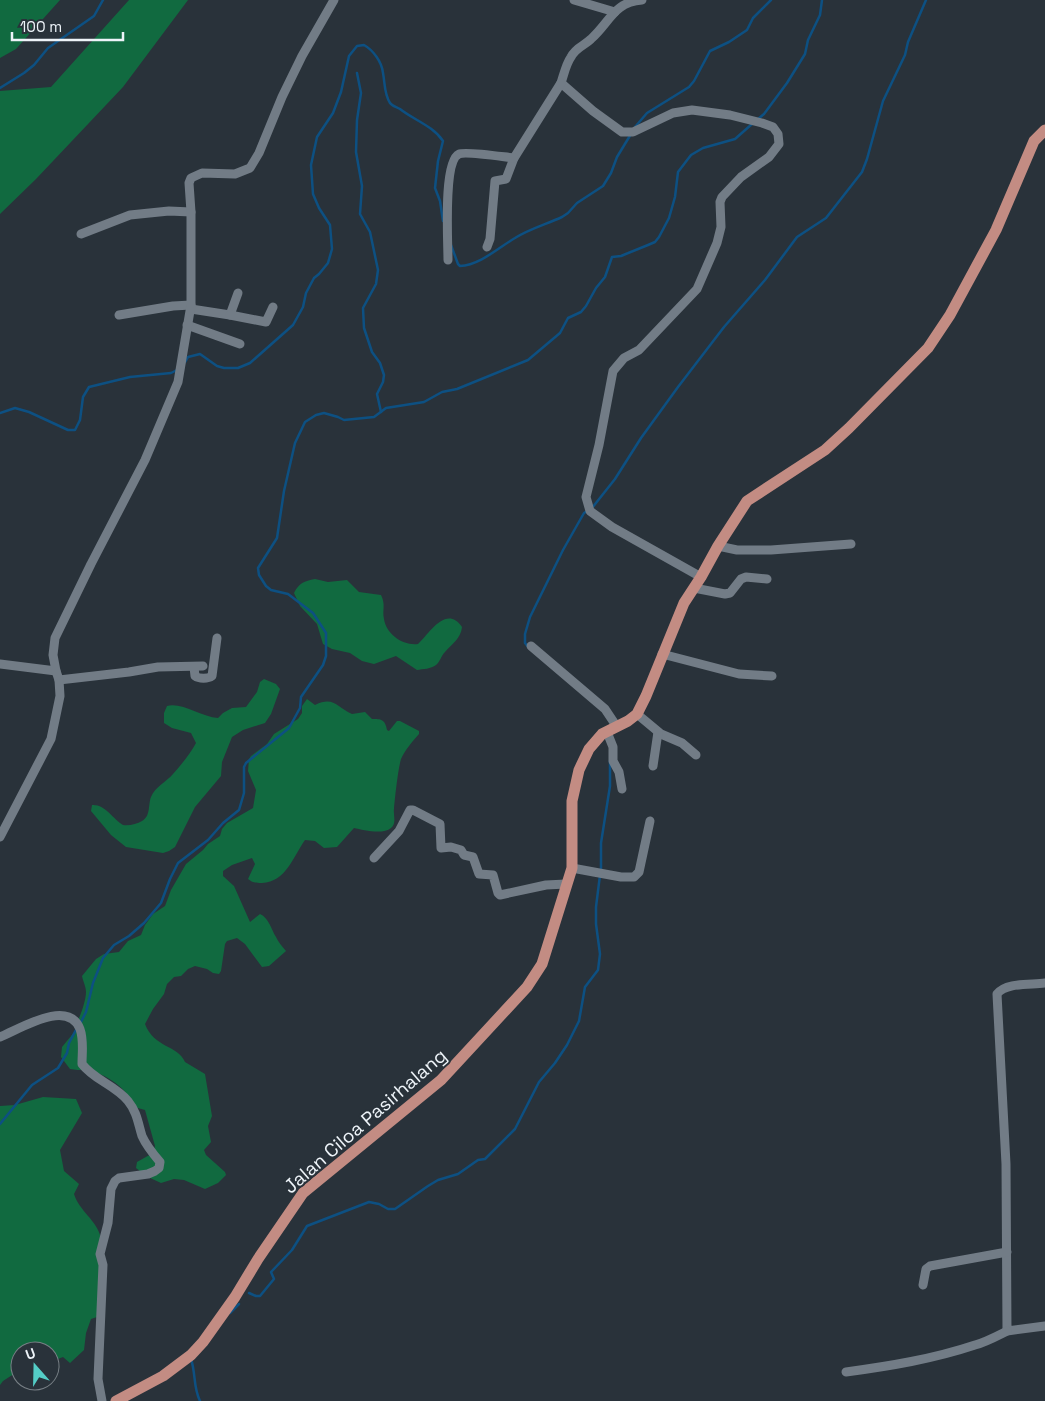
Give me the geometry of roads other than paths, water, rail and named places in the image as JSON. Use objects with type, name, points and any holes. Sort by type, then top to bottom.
[{"type":"main road","points":[[637,714],[684,604],[734,519],[751,497],[824,450],[849,428],[928,348],[950,315],[979,264],[996,230],[1034,141],[1045,130]]},
{"type":"main road","name":"Jalan Ciloa Pasirhalang","points":[[116,1401],[163,1376],[191,1355],[235,1297],[258,1259],[304,1193],[441,1080],[527,987],[542,964],[572,868],[572,801],[579,770],[589,749],[599,737],[637,714]]},
{"type":"street","points":[[0,837],[51,739],[60,696],[53,655],[55,638],[145,460],[178,382],[191,307],[192,212],[189,183],[192,178],[202,173],[235,174],[246,171],[256,160],[282,97],[302,56],[334,0]]},
{"type":"street","points":[[574,0],[615,12]]},
{"type":"street","points":[[487,247],[490,239],[496,180],[506,179],[514,158],[561,83],[570,58],[580,45],[591,39],[615,12],[629,2],[642,0]]},
{"type":"street","points":[[561,83],[611,125],[625,132],[633,132],[673,113],[692,110],[730,115],[762,123],[773,127],[778,134],[779,144],[774,152],[741,177],[722,197],[720,202],[721,227],[717,243],[697,289],[639,350],[624,358],[614,371],[586,497],[590,511],[612,527],[701,577]]},
{"type":"street","points":[[448,260],[447,194],[452,162],[455,157],[464,153],[514,158]]},
{"type":"street","points":[[81,234],[130,215],[169,210],[192,212]]},
{"type":"street","points":[[230,316],[238,293]]},
{"type":"street","points":[[118,315],[173,306],[191,307],[266,322],[273,307]]},
{"type":"street","points":[[187,325],[240,344]]},
{"type":"street","points":[[718,546],[737,550],[778,550],[851,544]]},
{"type":"street","points":[[694,588],[725,594],[730,593],[741,579],[746,577],[767,579]]},
{"type":"street","points":[[0,664],[57,676],[129,672],[158,667],[199,666],[194,676],[196,678],[210,678],[212,676],[217,638]]},
{"type":"street","points":[[531,646],[605,709],[612,729],[613,761],[619,772],[622,789]]},
{"type":"street","points":[[662,654],[739,674],[772,676]]},
{"type":"street","points":[[637,714],[658,732],[682,743],[696,755]]},
{"type":"street","points":[[653,766],[658,732]]},
{"type":"street","points":[[374,858],[399,831],[410,810],[413,810],[440,824],[441,848],[451,847],[461,850],[464,855],[473,857],[479,874],[493,875],[498,894],[500,895],[546,885],[566,884]]},
{"type":"street","points":[[572,868],[621,877],[634,877],[639,872],[650,820]]},
{"type":"street","points":[[1007,1331],[1006,1164],[997,994],[1007,987],[1045,983]]},
{"type":"street","points":[[0,1037],[51,1015],[68,1015],[75,1020],[81,1036],[82,1064],[98,1079],[122,1094],[126,1099],[137,1115],[143,1138],[160,1162],[156,1171],[119,1178],[115,1181],[112,1188],[108,1223],[100,1254],[103,1265],[98,1379],[102,1401]]},
{"type":"street","points":[[924,1285],[926,1269],[930,1266],[1007,1252]]},
{"type":"street","points":[[846,1372],[919,1360],[976,1345],[1007,1331],[1045,1326]]},
{"type":"waterway","points":[[0,88],[24,73],[34,65],[48,48],[94,16],[103,0]]},
{"type":"waterway","points":[[635,127],[647,113],[689,87],[710,51],[729,42],[747,30],[753,18],[771,0]]},
{"type":"waterway","points":[[758,119],[764,114],[787,83],[805,54],[808,40],[820,15],[822,0]]},
{"type":"waterway","points":[[529,648],[525,643],[525,634],[530,617],[563,550],[584,513],[592,508],[615,479],[641,438],[678,387],[724,327],[765,280],[797,237],[826,218],[862,172],[883,101],[905,55],[908,42],[926,0]]},
{"type":"waterway","points":[[185,362],[188,357],[200,354],[217,366],[224,368],[238,368],[250,363],[293,325],[303,307],[306,293],[314,278],[328,263],[332,249],[330,225],[313,194],[311,165],[317,137],[333,113],[341,92],[349,56],[357,46],[364,45],[367,47],[379,61],[388,100],[391,104],[429,127],[443,141],[438,161],[435,188],[440,201],[443,221]]},
{"type":"waterway","points":[[357,73],[361,93],[357,120],[356,152],[362,186],[360,214],[370,232],[378,270],[376,284],[363,308],[364,328],[372,352],[380,363],[384,375],[377,394],[381,412]]},
{"type":"waterway","points":[[80,1024],[86,1012],[93,983],[103,958],[114,945],[129,936],[144,923],[161,903],[178,863],[208,840],[223,823],[239,810],[244,793],[244,767],[246,763],[289,728],[300,708],[301,697],[323,665],[326,656],[326,633],[313,613],[288,594],[271,590],[266,586],[259,575],[258,568],[277,538],[284,491],[295,443],[305,422],[316,415],[324,413],[344,420],[374,417],[386,408],[424,402],[442,392],[457,389],[528,360],[560,333],[568,318],[581,312],[586,306],[605,277],[612,257],[621,256],[648,245],[655,242],[659,237],[669,218],[675,197],[678,172],[691,155],[703,148],[735,139],[752,124]]},
{"type":"waterway","points":[[451,245],[460,266],[475,263],[520,235],[562,217],[577,203],[603,186],[631,134]]},
{"type":"waterway","points":[[0,413],[15,408],[29,412],[68,430],[75,430],[80,420],[83,397],[89,387],[130,377],[171,373],[179,369]]},
{"type":"waterway","points":[[601,870],[601,843],[610,786],[610,761]]},
{"type":"waterway","points":[[249,1293],[260,1296],[274,1279],[271,1272],[292,1250],[307,1226],[369,1202],[379,1204],[388,1209],[395,1209],[438,1180],[458,1174],[478,1160],[485,1159],[515,1129],[539,1082],[567,1045],[579,1021],[585,987],[598,970],[600,954],[596,907],[600,875]]},
{"type":"waterway","points":[[0,1124],[32,1085],[58,1068],[67,1053],[69,1043],[77,1028]]},
{"type":"waterway","points":[[230,1313],[239,1304]]},
{"type":"waterway","points":[[191,1359],[196,1391],[200,1401]]}]
